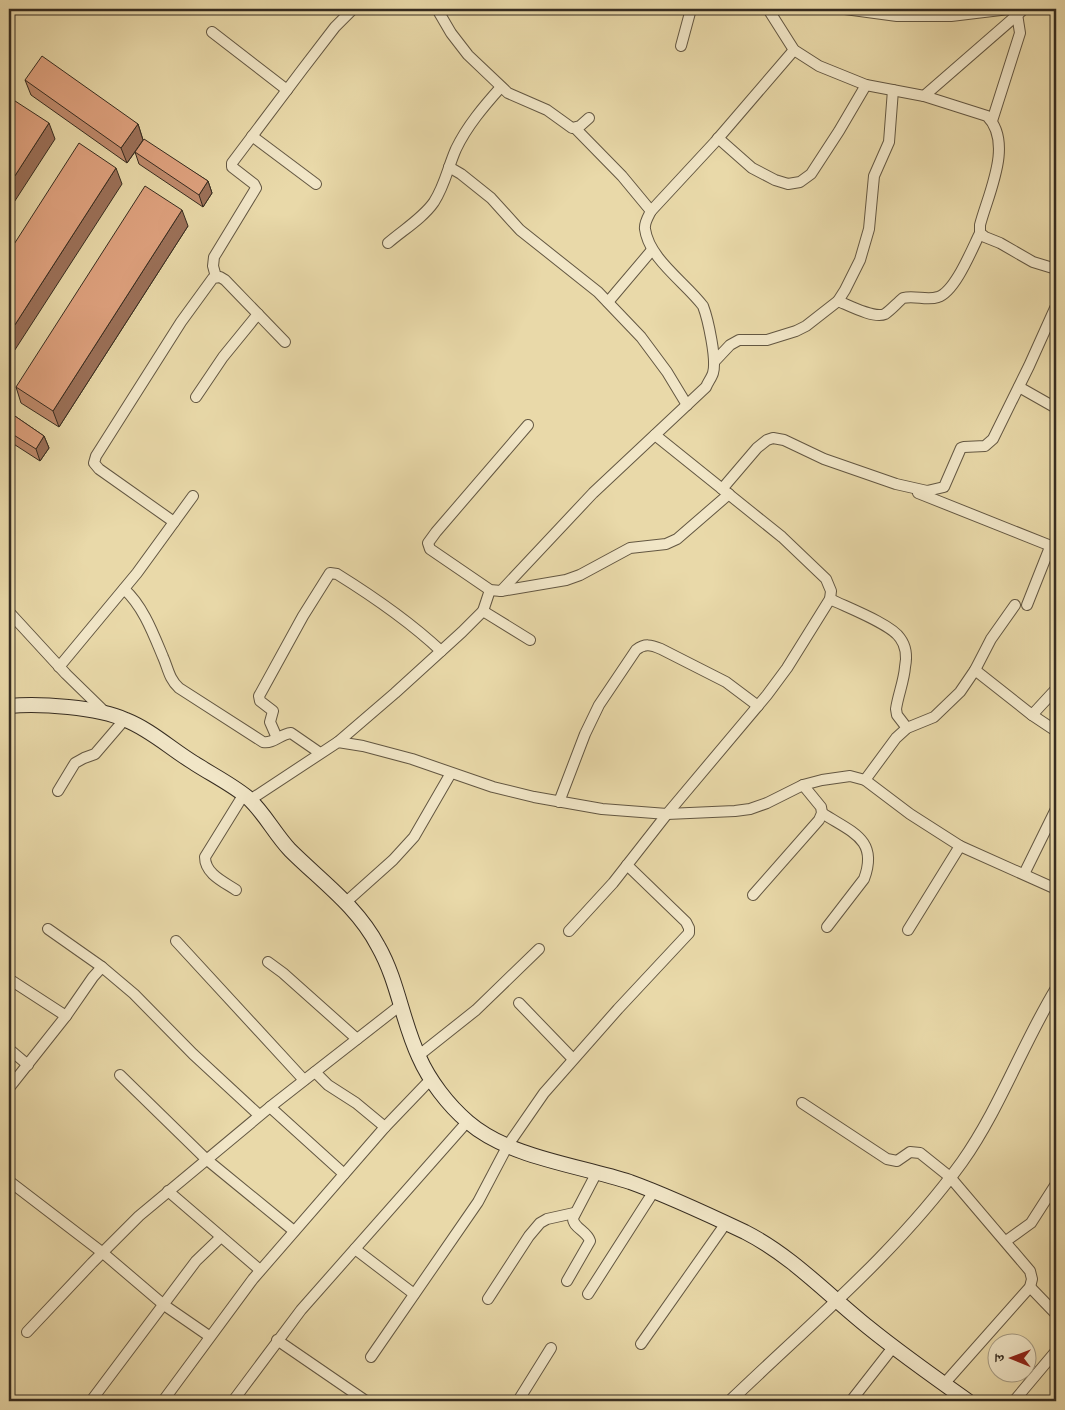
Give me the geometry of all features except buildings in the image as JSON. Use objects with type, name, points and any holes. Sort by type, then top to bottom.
[{"type":"main road","points":[[9,706],[22,705],[105,712],[125,719],[147,730],[189,760],[247,797],[290,850],[346,902],[370,932],[380,948],[397,989],[418,1056],[446,1098],[468,1122],[484,1134],[540,1156],[654,1191],[726,1223],[767,1244],[799,1267],[868,1327],[968,1401]]},
{"type":"street","points":[[216,277],[213,266],[214,257],[256,190],[254,184],[232,165],[233,162],[336,27],[352,9]]},
{"type":"street","points":[[437,9],[451,33],[468,55],[501,87],[508,93],[547,110],[572,128],[575,128],[622,176],[651,211]]},
{"type":"street","points":[[681,46],[691,9]]},
{"type":"street","points":[[768,9],[794,50],[819,66],[866,85],[924,96],[987,116],[992,121],[1000,146],[999,159],[980,224],[980,233],[962,269],[947,293],[939,298],[903,298],[880,316],[838,301]]},
{"type":"street","points":[[845,9],[897,16],[951,16],[1017,11]]},
{"type":"street","points":[[924,96],[1017,11]]},
{"type":"street","points":[[992,121],[1020,33],[1017,11]]},
{"type":"street","points":[[212,32],[287,90]]},
{"type":"street","points":[[236,890],[212,874],[206,866],[205,857],[247,797],[338,742],[441,652],[482,611],[496,591],[593,493],[706,386],[713,374],[714,362],[704,306],[652,250],[644,228],[646,219],[651,211],[718,138],[794,50]]},
{"type":"street","points":[[718,138],[752,168],[775,180],[788,184],[800,182],[811,174],[866,85]]},
{"type":"street","points":[[388,243],[433,204],[446,180],[452,157],[466,132],[501,87]]},
{"type":"street","points":[[714,362],[734,342],[746,339],[767,340],[796,331],[806,326],[838,301],[851,280],[860,260],[869,229],[874,176],[889,142],[893,90]]},
{"type":"street","points":[[575,128],[589,118]]},
{"type":"street","points":[[252,136],[316,184]]},
{"type":"street","points":[[450,168],[461,174],[490,198],[520,230],[598,292],[641,337],[667,372],[687,405]]},
{"type":"street","points":[[980,233],[1033,262],[1056,269]]},
{"type":"street","points":[[608,302],[652,250]]},
{"type":"street","points":[[216,277],[225,280],[285,342]]},
{"type":"street","points":[[174,522],[99,469],[95,465],[94,460],[181,322],[209,283],[216,277]]},
{"type":"street","points":[[896,484],[927,491],[944,487],[961,448],[964,446],[985,446],[993,439],[1056,306]]},
{"type":"street","points":[[196,397],[223,357],[258,314]]},
{"type":"street","points":[[1019,387],[1056,408]]},
{"type":"street","points":[[528,425],[428,543],[430,549],[496,591],[566,580],[580,575],[630,548],[666,544],[677,539],[725,492],[757,448],[773,438],[784,440],[824,460],[896,484],[1053,547],[1027,605]]},
{"type":"street","points":[[569,931],[627,865],[667,814],[758,706],[787,668],[830,599],[831,591],[826,579],[782,536],[655,435]]},
{"type":"street","points":[[60,667],[124,589],[193,496]]},
{"type":"street","points":[[277,738],[270,722],[273,711],[260,701],[260,696],[265,683],[303,616],[330,573],[337,574],[381,602],[418,630],[441,652]]},
{"type":"street","points":[[124,589],[139,605],[174,683],[263,742],[269,743],[292,733],[320,753]]},
{"type":"street","points":[[830,599],[874,620],[897,633],[901,638],[906,653],[905,668],[896,708],[897,715],[907,728]]},
{"type":"street","points":[[865,780],[896,738],[907,728],[934,717],[960,692],[975,670],[991,639],[1015,605]]},
{"type":"street","points":[[482,611],[530,640]]},
{"type":"street","points":[[9,612],[105,712]]},
{"type":"street","points":[[559,802],[576,755],[599,705],[636,650],[641,646],[650,645],[661,649],[710,673],[726,682],[758,706]]},
{"type":"street","points":[[975,670],[1032,715],[1056,731]]},
{"type":"street","points":[[1032,715],[1056,689]]},
{"type":"street","points":[[58,791],[75,764],[95,754],[125,719]]},
{"type":"street","points":[[338,742],[363,746],[412,759],[493,787],[559,802],[602,809],[667,814],[735,812],[750,809],[803,785],[836,777],[850,776],[865,780],[910,814],[960,846],[1056,889]]},
{"type":"street","points":[[346,902],[393,860],[414,837],[451,773]]},
{"type":"street","points":[[753,895],[819,820],[822,813],[821,807],[803,785]]},
{"type":"street","points":[[1024,874],[1056,809]]},
{"type":"street","points":[[822,813],[859,838],[869,854],[864,879],[827,928]]},
{"type":"street","points":[[908,930],[960,846]]},
{"type":"street","points":[[371,1357],[478,1202],[508,1145],[544,1092],[689,933],[686,922],[627,865]]},
{"type":"street","points":[[48,929],[102,967],[134,994],[193,1054],[259,1115]]},
{"type":"street","points":[[176,941],[304,1080]]},
{"type":"street","points":[[418,1056],[476,1010],[538,949]]},
{"type":"street","points":[[268,962],[283,973],[356,1039]]},
{"type":"street","points":[[9,1088],[28,1066],[66,1016],[93,976],[102,967]]},
{"type":"street","points":[[9,979],[66,1016]]},
{"type":"street","points":[[730,1401],[837,1301],[925,1210],[950,1177],[988,1120],[1056,989]]},
{"type":"street","points":[[519,1003],[574,1059]]},
{"type":"street","points":[[27,1332],[139,1216],[270,1106],[402,1004]]},
{"type":"street","points":[[9,1049],[28,1066]]},
{"type":"street","points":[[315,1072],[328,1085],[356,1103],[385,1127]]},
{"type":"street","points":[[120,1075],[206,1159],[294,1231]]},
{"type":"street","points":[[163,1401],[209,1336],[260,1270],[385,1127],[432,1078]]},
{"type":"street","points":[[802,1103],[887,1159],[897,1161],[910,1152],[920,1153],[950,1177],[1030,1271],[1032,1279],[1030,1287],[944,1384]]},
{"type":"street","points":[[270,1106],[344,1174]]},
{"type":"street","points":[[233,1401],[301,1310],[468,1122]]},
{"type":"street","points":[[567,1281],[590,1241],[589,1237],[572,1221],[574,1212],[597,1172]]},
{"type":"street","points":[[9,1181],[103,1253],[164,1304],[209,1336]]},
{"type":"street","points":[[1006,1241],[1031,1223],[1056,1184]]},
{"type":"street","points":[[168,1191],[260,1270]]},
{"type":"street","points":[[588,1294],[654,1191]]},
{"type":"street","points":[[488,1299],[529,1236],[540,1223],[547,1219],[574,1212]]},
{"type":"street","points":[[641,1344],[726,1223]]},
{"type":"street","points":[[91,1401],[196,1261],[221,1237]]},
{"type":"street","points":[[355,1249],[414,1294]]},
{"type":"street","points":[[1030,1287],[1056,1314]]},
{"type":"street","points":[[277,1340],[366,1401]]},
{"type":"street","points":[[850,1401],[894,1346]]},
{"type":"street","points":[[518,1401],[551,1348]]},
{"type":"street","points":[[1014,1401],[1056,1350]]}]
